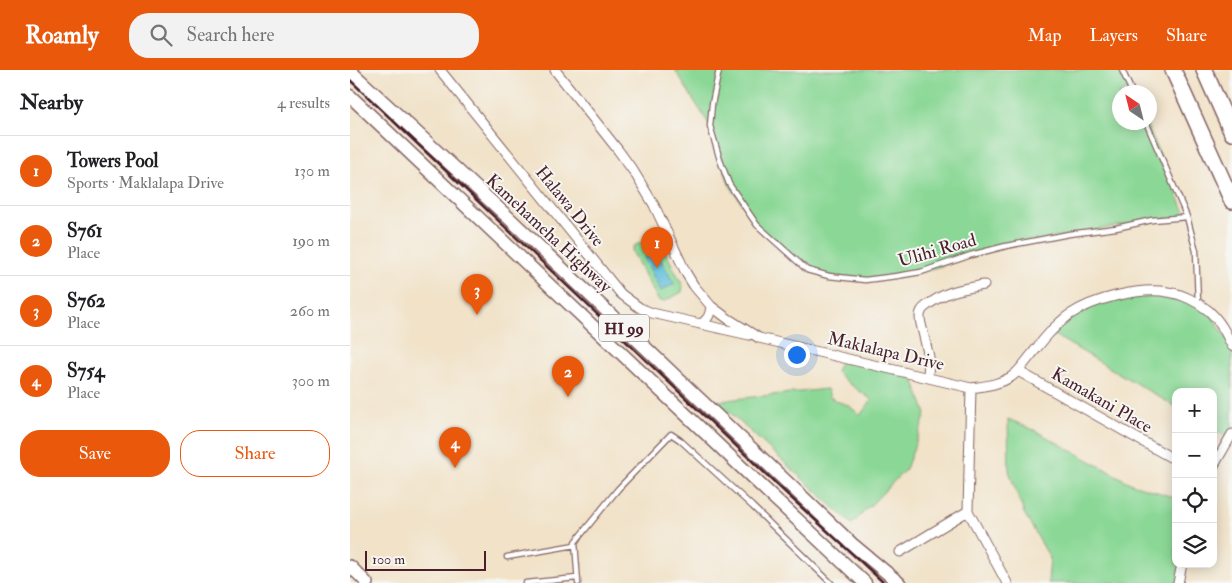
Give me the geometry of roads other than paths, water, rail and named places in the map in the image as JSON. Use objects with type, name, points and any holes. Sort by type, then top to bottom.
[{"type":"highway","points":[[1173,70],[1232,201]]},
{"type":"highway","points":[[1204,70],[1232,133]]},
{"type":"main road","name":"Kamehameha Highway","points":[[350,71],[511,220],[845,537],[899,583]]},
{"type":"main road","name":"Kamehameha Highway","points":[[350,96],[865,583]]},
{"type":"street","name":"Halawa Drive","points":[[440,70],[621,294],[635,305],[652,313],[759,338]]},
{"type":"street","name":"Maklalapa Drive","points":[[555,70],[634,172],[654,205],[694,286],[712,306],[759,338],[971,388],[996,384],[1010,377],[1018,371],[1049,332],[1069,315],[1106,298],[1126,293],[1147,291],[1167,292],[1184,297],[1208,310],[1218,320],[1232,346]]},
{"type":"street","points":[[928,377],[930,357],[921,324],[921,312],[944,294],[984,285]]},
{"type":"street","points":[[700,324],[709,316],[712,306]]},
{"type":"street","name":"Kamakani Place","points":[[1018,371],[1170,457]]},
{"type":"street","points":[[971,388],[968,511],[1007,583]]},
{"type":"street","points":[[1217,460],[1232,434]]},
{"type":"street","points":[[900,552],[968,511]]},
{"type":"street","points":[[350,566],[367,583]]},
{"type":"street","points":[[1178,583],[1181,568]]},
{"type":"lane","name":"Ulihi Road","points":[[719,70],[712,104],[710,126],[729,184],[757,225],[807,270],[829,276],[865,280],[897,276],[921,272],[971,255],[1006,246],[1069,234],[1116,228],[1152,220],[1187,217]]},
{"type":"lane","points":[[1122,70],[1129,85]]},
{"type":"lane","points":[[1149,130],[1187,217],[1196,251],[1198,304]]},
{"type":"lane","points":[[526,583],[578,580],[575,542],[618,489],[671,434],[752,506],[831,583]]},
{"type":"lane","points":[[507,557],[575,545]]},
{"type":"water","points":[[656,251],[674,284],[661,291],[644,258]]},
{"type":"railway","points":[[350,80],[788,495],[884,583]]},
{"type":"place","name":"Towers Pool","points":[[657,268]]},
{"type":"place","name":"S762","points":[[477,315]]},
{"type":"place","name":"S761","points":[[568,397]]},
{"type":"place","name":"S754","points":[[455,468]]}]
